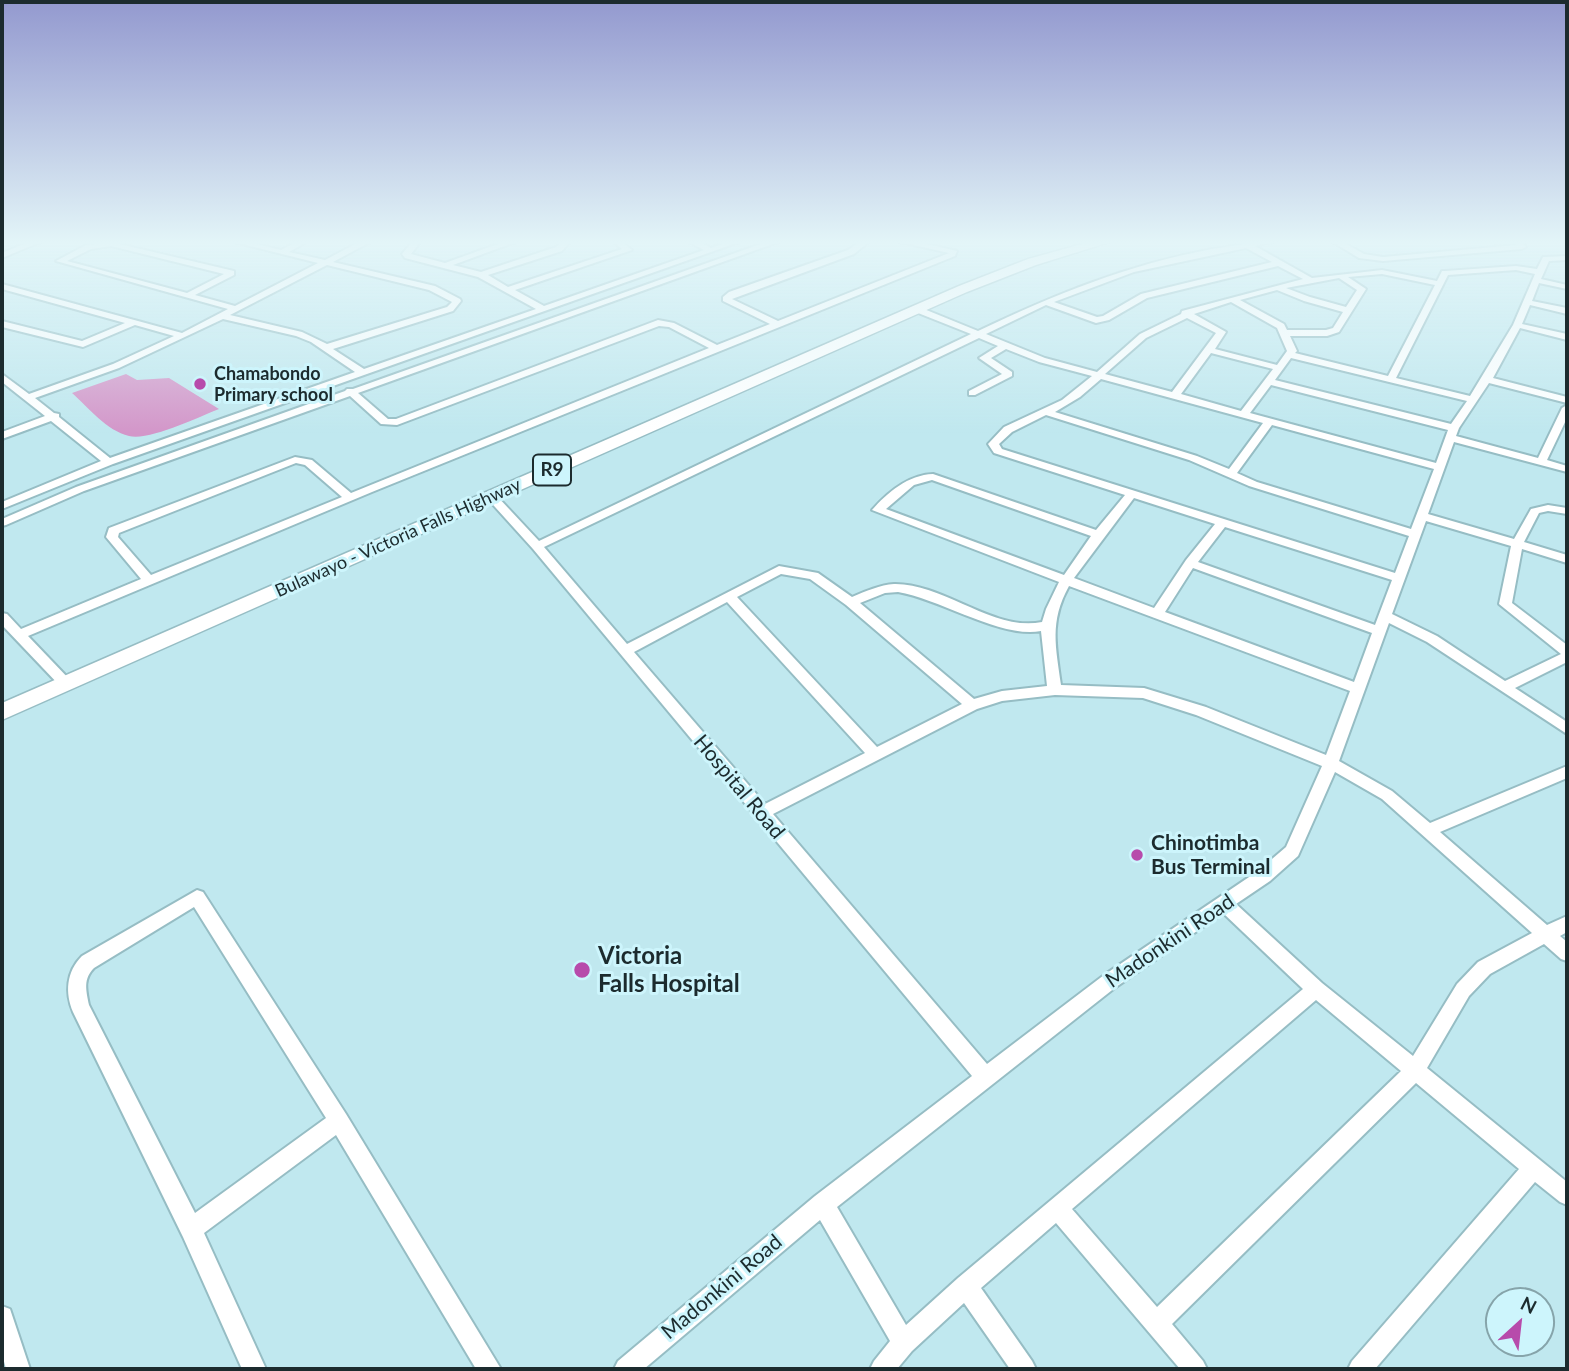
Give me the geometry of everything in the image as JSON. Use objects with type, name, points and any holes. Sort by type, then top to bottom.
[{"type":"highway","name":"Bulawayo - Victoria Falls Highway","points":[[2,712],[926,305]]},
{"type":"street","points":[[72,305],[183,336]]},
{"type":"street","points":[[223,305],[237,309]]},
{"type":"street","points":[[30,397],[116,366],[245,305]]},
{"type":"street","points":[[325,348],[450,309],[454,305]]},
{"type":"street","points":[[535,305],[542,309]]},
{"type":"street","points":[[2,506],[109,462],[554,305]]},
{"type":"street","points":[[2,523],[80,489],[595,305]]},
{"type":"street","points":[[738,305],[777,324]]},
{"type":"street","points":[[19,635],[348,496],[823,305]]},
{"type":"street","points":[[537,546],[1040,305]]},
{"type":"street","points":[[1054,305],[1096,320],[1106,318],[1128,305]]},
{"type":"street","points":[[1215,305],[1185,313],[1143,335],[1067,401],[1012,428],[993,444],[999,451],[1399,578]]},
{"type":"street","points":[[1244,305],[1276,322],[1286,333],[1292,351],[1244,414]]},
{"type":"street","points":[[1329,305],[1347,310]]},
{"type":"street","points":[[1286,333],[1332,332],[1350,305]]},
{"type":"street","points":[[1391,379],[1429,305]]},
{"type":"street","name":"Madonkini Road","points":[[626,1369],[823,1204],[1110,981],[1264,876],[1292,850],[1331,763],[1452,433],[1488,379],[1525,305]]},
{"type":"street","points":[[1540,305],[1567,311]]},
{"type":"street","points":[[916,309],[1042,360],[1439,467]]},
{"type":"street","points":[[1174,395],[1221,332],[1185,313]]},
{"type":"street","points":[[222,316],[299,334],[363,373]]},
{"type":"street","points":[[2,324],[83,344],[135,322]]},
{"type":"street","points":[[350,391],[385,422],[397,422],[658,323],[671,325],[718,349]]},
{"type":"street","points":[[1517,325],[1567,337]]},
{"type":"street","points":[[972,393],[1009,374],[984,358],[1004,346]]},
{"type":"street","points":[[1209,350],[1279,368]]},
{"type":"street","points":[[1290,355],[1473,400]]},
{"type":"street","points":[[2,377],[55,416],[109,462]]},
{"type":"street","points":[[1488,379],[1567,400]]},
{"type":"street","points":[[1269,381],[1567,469]]},
{"type":"street","points":[[1541,462],[1567,408]]},
{"type":"street","points":[[1045,412],[1193,458],[1253,484],[1416,534]]},
{"type":"street","points":[[2,436],[55,416]]},
{"type":"street","points":[[1231,474],[1270,421]]},
{"type":"street","points":[[148,580],[112,537],[113,531],[295,460],[308,463],[348,496]]},
{"type":"street","points":[[1100,535],[933,477],[913,481],[878,510],[1358,689]]},
{"type":"street","points":[[1055,690],[1048,625],[1066,581],[1132,493]]},
{"type":"street","name":"Hospital Road","points":[[492,497],[537,546],[825,889],[878,946],[986,1077]]},
{"type":"street","points":[[1505,687],[1567,654],[1505,604],[1517,544],[1535,511],[1548,508],[1567,511]]},
{"type":"street","points":[[1423,516],[1567,559]]},
{"type":"street","points":[[1157,614],[1190,563],[1223,522]]},
{"type":"street","points":[[1190,563],[1432,639],[1567,729]]},
{"type":"street","points":[[624,651],[779,570],[788,570],[814,576],[851,602],[972,705]]},
{"type":"street","points":[[851,602],[892,587],[920,592],[1021,628],[1040,629],[1048,625]]},
{"type":"street","points":[[728,596],[875,754]]},
{"type":"street","points":[[2,617],[66,684]]},
{"type":"street","points":[[762,813],[972,705],[1002,696],[1055,690],[1144,693],[1201,711],[1331,763],[1387,795],[1567,954]]},
{"type":"street","points":[[1427,831],[1567,772]]},
{"type":"street","points":[[254,1369],[191,1228],[80,1006],[76,984],[78,972],[88,962],[197,897],[339,1121],[489,1369]]},
{"type":"street","points":[[1224,904],[1316,989],[1567,1195]]},
{"type":"street","points":[[1156,1322],[1415,1072],[1463,990],[1484,968],[1567,923]]},
{"type":"street","points":[[882,1369],[904,1343],[966,1286],[1316,989]]},
{"type":"street","points":[[191,1228],[339,1121]]},
{"type":"street","points":[[1360,1369],[1534,1167]]},
{"type":"street","points":[[823,1204],[904,1343]]},
{"type":"street","points":[[1058,1209],[1195,1369]]},
{"type":"street","points":[[966,1286],[1024,1369]]},
{"type":"street","points":[[2,1317],[18,1369]]},
{"type":"shaded area","points":[[126,374],[137,380],[169,378],[219,409],[174,427],[138,437],[113,429],[72,393]]},
{"type":"place","name":"Chamabondo Primary school","points":[[200,384]]},
{"type":"place","name":"Chinotimba Bus Terminal","points":[[1137,855]]},
{"type":"place","name":"Victoria Falls Hospital","points":[[582,970]]}]
